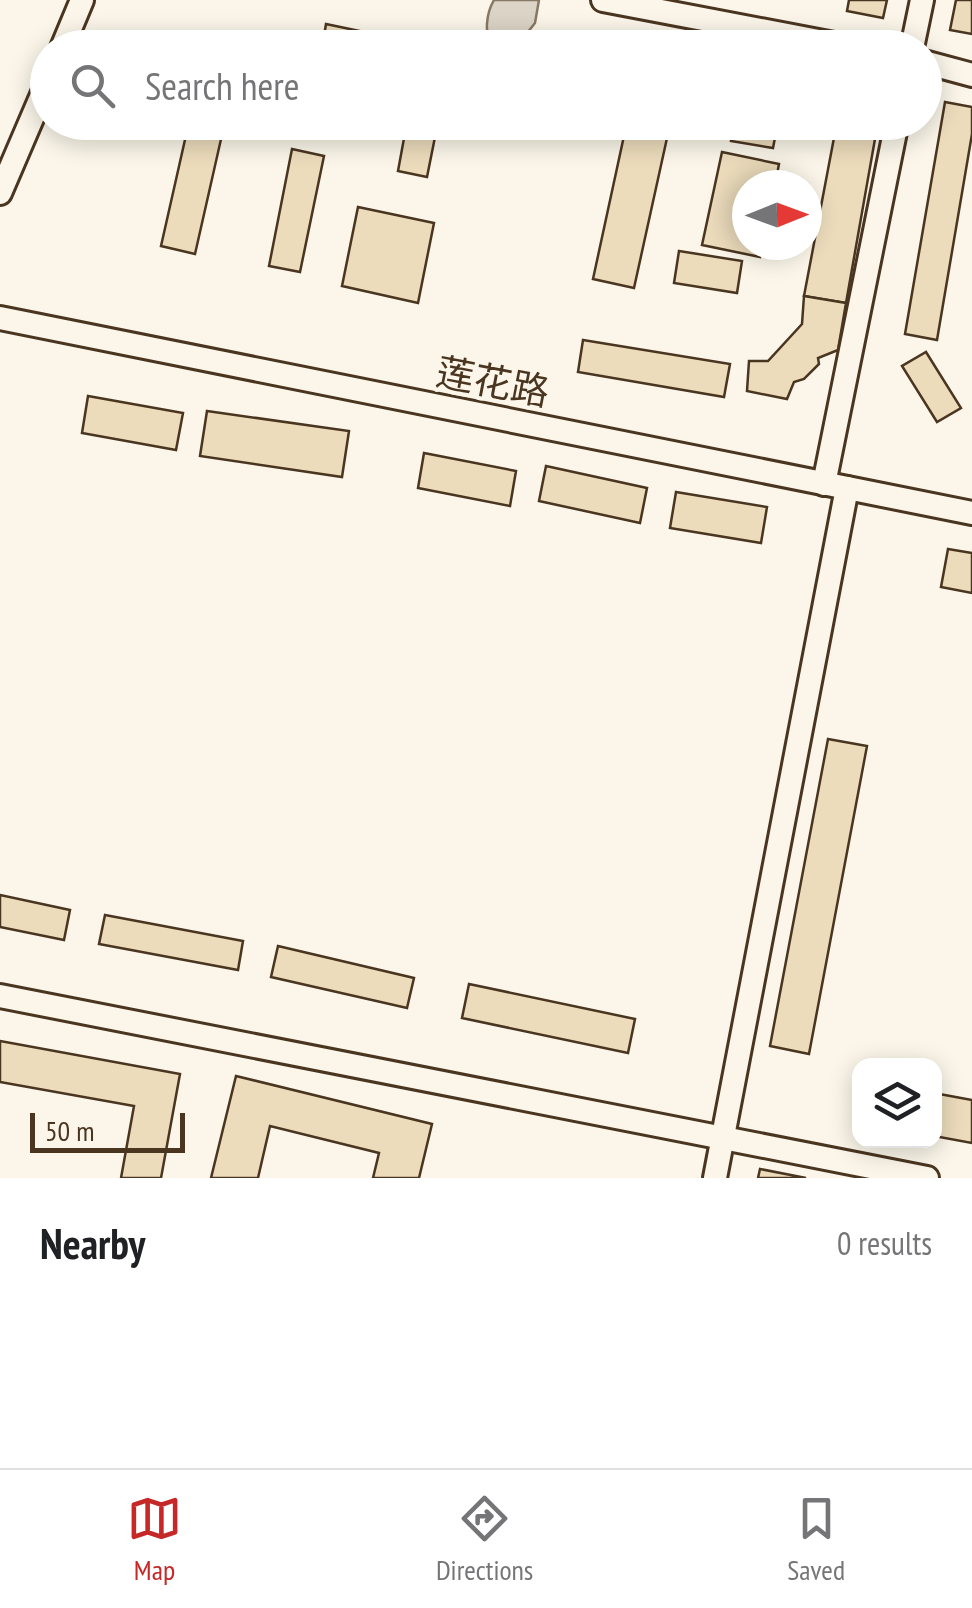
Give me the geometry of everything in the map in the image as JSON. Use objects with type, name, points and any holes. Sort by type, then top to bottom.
[{"type":"street","points":[[70,30],[82,0]]},
{"type":"street","points":[[603,0],[760,30]]},
{"type":"street","points":[[916,30],[922,0]]},
{"type":"street","points":[[942,67],[972,76]]},
{"type":"street","points":[[0,193],[30,124]]},
{"type":"street","points":[[716,1178],[894,140]]},
{"type":"street","name":"莲花路","points":[[0,318],[972,514]]},
{"type":"street","points":[[0,996],[927,1178]]},
{"type":"shaded area","points":[[494,0],[539,0],[535,23],[529,30],[488,30]]},
{"type":"building","points":[[849,0],[887,0],[883,18],[847,11]]},
{"type":"building","points":[[956,0],[972,0],[972,34],[950,30]]},
{"type":"building","points":[[326,24],[355,30],[325,30]]},
{"type":"building","points":[[945,102],[972,107],[972,134],[937,340],[905,334],[938,140],[942,140]]},
{"type":"building","points":[[185,140],[221,140],[195,254],[161,246]]},
{"type":"building","points":[[404,140],[434,140],[427,177],[398,171]]},
{"type":"building","points":[[623,140],[667,140],[634,288],[593,279]]},
{"type":"building","points":[[731,140],[775,140],[773,148]]},
{"type":"building","points":[[834,140],[875,140],[846,303],[804,296],[811,260],[822,260],[822,201]]},
{"type":"building","points":[[292,149],[324,156],[300,272],[269,266]]},
{"type":"building","points":[[722,152],[779,164],[778,170],[732,170],[732,251],[702,245]]},
{"type":"building","points":[[358,207],[434,223],[418,303],[342,286]]},
{"type":"building","points":[[679,251],[742,261],[737,293],[674,283]]},
{"type":"building","points":[[804,296],[846,303],[838,350],[818,358],[819,364],[804,379],[794,382],[787,399],[747,391],[749,361],[768,361],[802,324]]},
{"type":"building","points":[[583,340],[730,364],[724,397],[578,372]]},
{"type":"building","points":[[926,352],[961,408],[937,422],[902,366]]},
{"type":"building","points":[[88,396],[183,413],[176,450],[82,433]]},
{"type":"building","points":[[207,411],[349,431],[342,477],[200,456]]},
{"type":"building","points":[[424,453],[516,471],[510,506],[418,488]]},
{"type":"building","points":[[546,466],[647,488],[640,523],[539,501]]},
{"type":"building","points":[[676,492],[767,507],[761,543],[670,528]]},
{"type":"building","points":[[948,549],[972,553],[972,593],[941,587]]},
{"type":"building","points":[[828,739],[867,746],[809,1054],[770,1046]]},
{"type":"building","points":[[0,895],[70,910],[64,940],[0,927]]},
{"type":"building","points":[[105,915],[243,941],[238,970],[99,944]]},
{"type":"building","points":[[278,946],[414,978],[407,1008],[271,977]]},
{"type":"building","points":[[469,984],[635,1019],[628,1053],[462,1018]]},
{"type":"building","points":[[0,1041],[180,1074],[161,1178],[121,1178],[134,1106],[0,1082]]},
{"type":"building","points":[[236,1076],[432,1124],[419,1178],[373,1178],[379,1153],[270,1126],[258,1178],[211,1178]]},
{"type":"building","points":[[942,1094],[972,1100],[972,1143],[942,1137]]},
{"type":"building","points":[[760,1169],[806,1178],[758,1178]]}]
